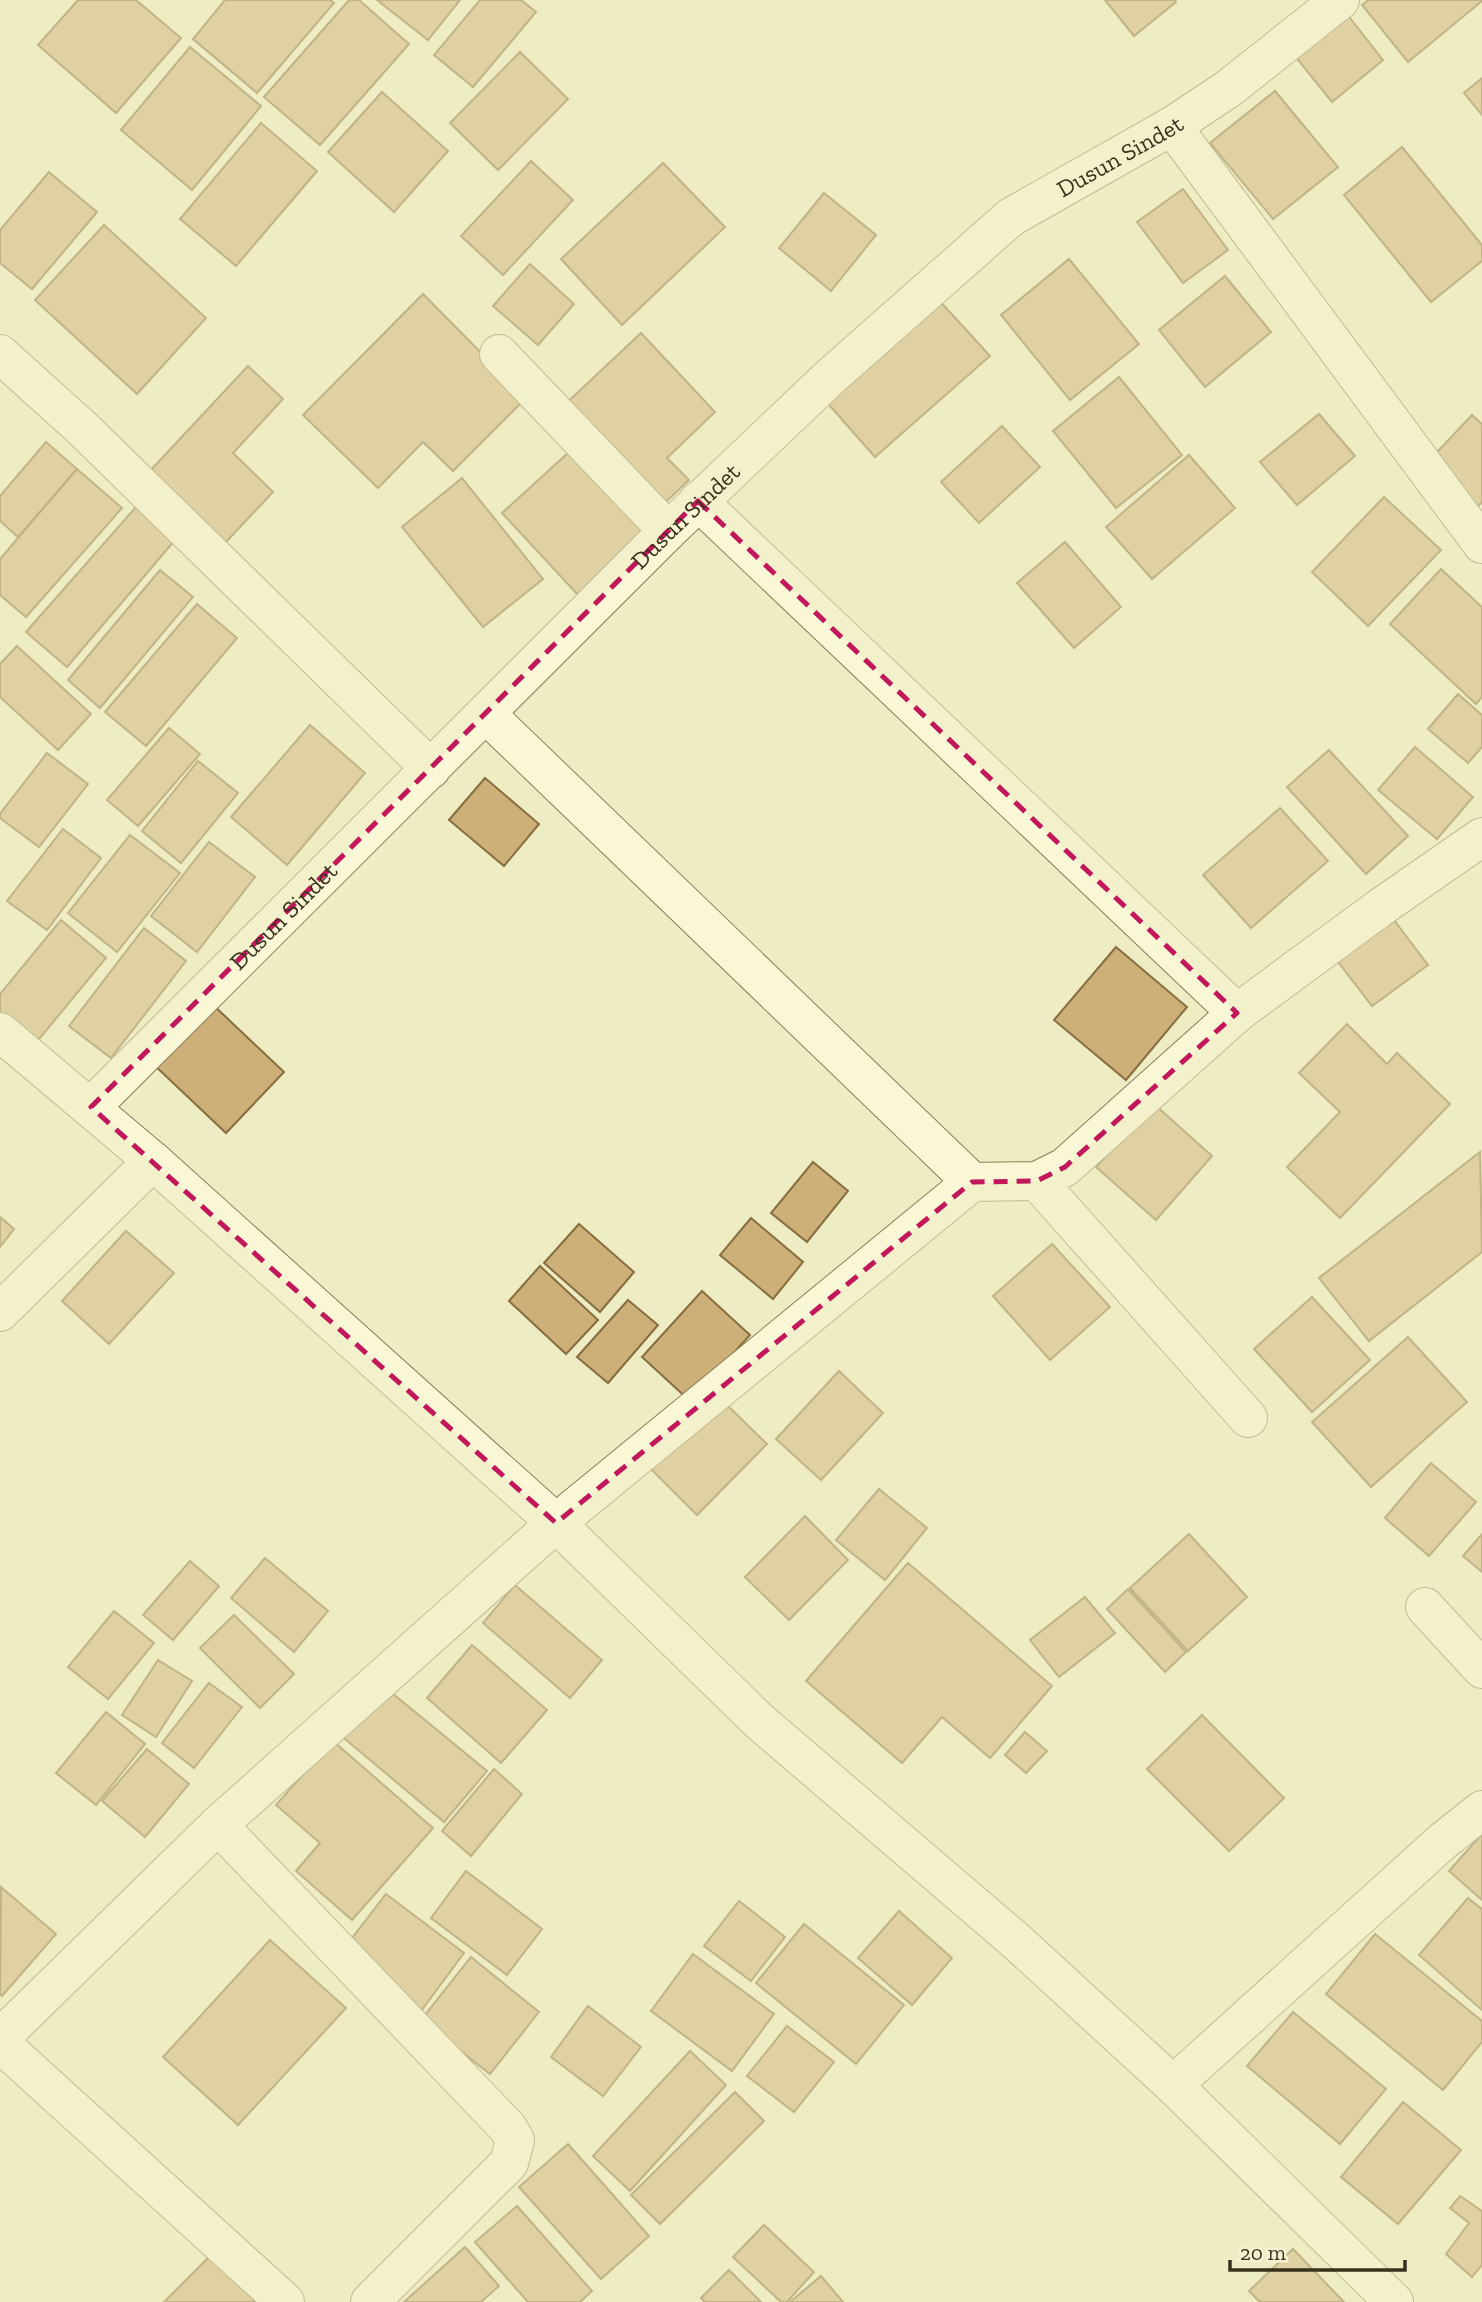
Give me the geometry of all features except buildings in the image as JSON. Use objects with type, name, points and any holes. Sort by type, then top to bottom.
[{"type":"street","name":"Dusun Sindet","points":[[91,1107],[698,501],[829,378],[1011,217],[1172,126],[1228,89],[1340,0]]},
{"type":"street","points":[[1172,126],[1482,544]]},
{"type":"street","points":[[499,354],[668,531]]},
{"type":"street","points":[[0,355],[82,428],[431,769]]},
{"type":"street","points":[[698,501],[1237,1013]]},
{"type":"street","points":[[485,714],[972,1182]]},
{"type":"street","points":[[285,2302],[0,2041],[218,1825],[556,1523],[972,1182],[1037,1181],[1065,1167],[1237,1013],[1482,837]]},
{"type":"street","points":[[0,1032],[153,1161],[556,1523],[759,1721],[1015,1940],[1173,2085],[1394,2302]]},
{"type":"street","points":[[0,1312],[153,1161]]},
{"type":"street","points":[[1037,1181],[1248,1418]]},
{"type":"street","points":[[1425,1607],[1482,1669]]},
{"type":"street","points":[[1173,2085],[1443,1841],[1482,1810]]},
{"type":"street","points":[[218,1825],[508,2128],[515,2140],[509,2163],[370,2302]]},
{"type":"highlighted area","points":[[698,501],[1237,1013],[1065,1167],[1037,1181],[972,1182],[556,1523],[91,1107]]}]
